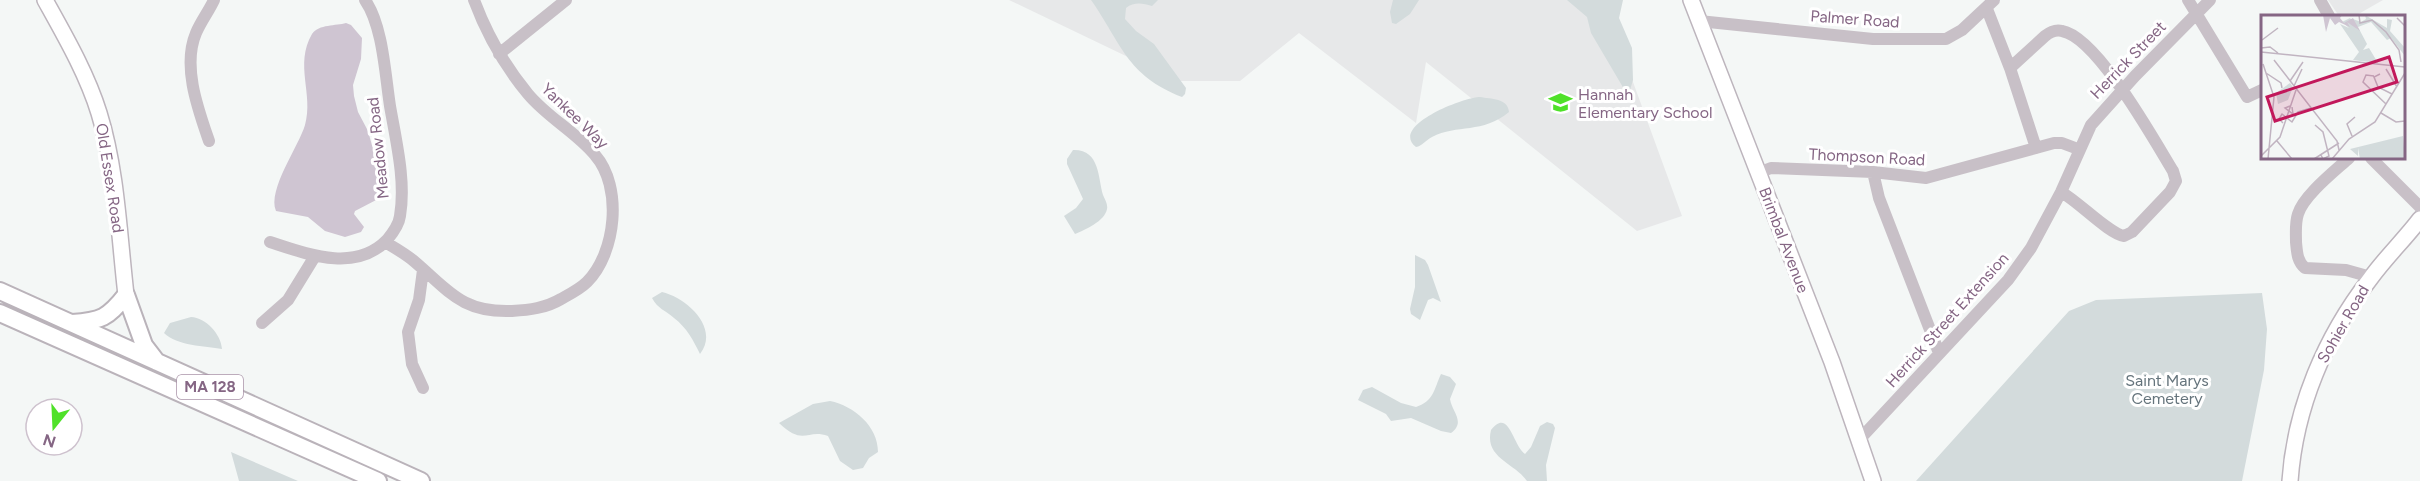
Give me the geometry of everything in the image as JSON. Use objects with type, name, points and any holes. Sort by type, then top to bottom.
[{"type":"highway","name":"MA 128","points":[[0,291],[421,481]]},
{"type":"highway","points":[[70,323],[102,319],[112,313],[126,295]]},
{"type":"highway","points":[[126,295],[144,345],[158,363]]},
{"type":"highway","name":"MA 128","points":[[3,314],[378,481]]},
{"type":"main road","name":"Old Essex Road","points":[[45,0],[65,37],[99,112],[112,175],[126,295]]},
{"type":"main road","name":"Brimbal Avenue","points":[[1691,0],[1873,481]]},
{"type":"main road","name":"Sohier Road","points":[[2290,481],[2296,435],[2318,365],[2350,306],[2371,277],[2420,219]]},
{"type":"street","points":[[209,141],[194,99],[191,68],[195,34],[214,0]]},
{"type":"street","name":"Meadow Road","points":[[365,0],[376,24],[400,165],[400,218],[385,242]]},
{"type":"street","name":"Yankee Way","points":[[385,242],[414,261],[450,295],[472,307],[502,312],[525,311],[551,305],[587,282],[600,264],[606,248],[612,226],[612,193],[598,158],[530,97],[499,54],[483,24],[474,0]]},
{"type":"street","points":[[499,54],[566,0]]},
{"type":"street","points":[[2188,0],[2247,98],[2261,91]]},
{"type":"street","name":"Herrick Street","points":[[2078,149],[2091,124],[2210,0]]},
{"type":"street","points":[[2320,0],[2328,15]]},
{"type":"street","points":[[1990,5],[2036,148]]},
{"type":"street","name":"Palmer Road","points":[[1699,21],[1873,39],[1946,39],[1962,30],[1990,5]]},
{"type":"street","points":[[2010,68],[2050,32],[2061,30],[2072,35],[2093,54],[2123,89],[2173,171],[2175,181],[2173,188],[2132,232],[2121,236],[2061,192]]},
{"type":"street","name":"Thompson Road","points":[[1758,172],[1771,168],[1873,172],[1926,178],[2059,143],[2078,149]]},
{"type":"street","name":"Herrick Street Extension","points":[[1859,440],[1983,308],[2020,265],[2061,192],[2078,149]]},
{"type":"street","points":[[2348,159],[2306,200],[2299,211],[2296,226],[2296,252],[2300,263],[2305,268],[2346,270],[2371,277]]},
{"type":"street","points":[[2372,159],[2420,207]]},
{"type":"street","points":[[1873,172],[1879,198],[1939,353]]},
{"type":"street","points":[[270,242],[315,256],[343,259],[363,256],[385,242]]},
{"type":"street","points":[[262,323],[288,300],[315,256]]},
{"type":"street","points":[[423,270],[419,300],[408,332],[412,364],[423,388]]},
{"type":"shaded area","name":"Hannah Elementary School","points":[[1009,0],[1603,0],[1682,216],[1637,231],[1426,62],[1416,123],[1299,33],[1240,81],[1178,81]]},
{"type":"shaded area","points":[[2328,0],[2383,0],[2357,15],[2338,15]]},
{"type":"shaded area","points":[[346,23],[351,25],[362,38],[361,59],[353,85],[354,96],[358,112],[368,131],[384,189],[380,198],[355,211],[354,214],[364,227],[361,232],[345,237],[325,231],[308,217],[276,211],[274,202],[280,180],[305,125],[307,102],[304,68],[307,46],[312,34],[319,28]]},
{"type":"green space","points":[[1091,0],[1158,0],[1152,6],[1138,4],[1129,6],[1126,8],[1125,19],[1136,31],[1154,44],[1186,88],[1182,97],[1149,79],[1137,68],[1127,57]]},
{"type":"green space","points":[[1393,0],[1419,0],[1410,14],[1396,24],[1392,23],[1390,12]]},
{"type":"green space","points":[[1567,0],[1623,0],[1619,18],[1632,48],[1633,80],[1630,90],[1624,89],[1591,33],[1587,17]]},
{"type":"green space","points":[[1480,97],[1506,104],[1509,112],[1490,123],[1441,133],[1416,147],[1410,139],[1412,130],[1432,114],[1459,102]]},
{"type":"green space","points":[[1073,150],[1082,151],[1093,159],[1107,207],[1099,221],[1075,234],[1064,216],[1076,208],[1083,199],[1067,164],[1067,159]]},
{"type":"green space","points":[[1415,255],[1425,260],[1428,265],[1441,302],[1433,298],[1428,300],[1420,320],[1411,314],[1410,309],[1415,287]]},
{"type":"green space","points":[[662,292],[672,295],[690,307],[698,316],[706,334],[705,344],[700,354],[683,326],[654,302],[652,298]]},
{"type":"green space","name":"Saint Marys Cemetery","points":[[2262,293],[2267,329],[2264,370],[2242,481],[1916,481],[2069,311],[2096,300]]},
{"type":"green space","points":[[191,317],[202,320],[212,328],[219,338],[222,349],[176,341],[164,333],[170,323]]},
{"type":"green space","points":[[1441,374],[1450,377],[1456,384],[1450,399],[1458,421],[1451,433],[1411,418],[1391,421],[1386,414],[1358,400],[1363,390],[1372,387],[1401,403],[1416,407],[1430,398]]},
{"type":"green space","points":[[830,401],[856,412],[874,434],[878,452],[869,458],[863,468],[853,470],[840,461],[828,436],[815,434],[800,436],[779,423],[813,404]]},
{"type":"green space","points":[[1547,422],[1553,424],[1555,428],[1546,465],[1547,481],[1527,481],[1496,454],[1490,439],[1491,430],[1497,424],[1507,425],[1525,454],[1531,447],[1540,426]]},
{"type":"green space","points":[[231,452],[298,481],[239,481]]},
{"type":"place","name":"Hannah Elementary School","points":[[1560,103]]}]
